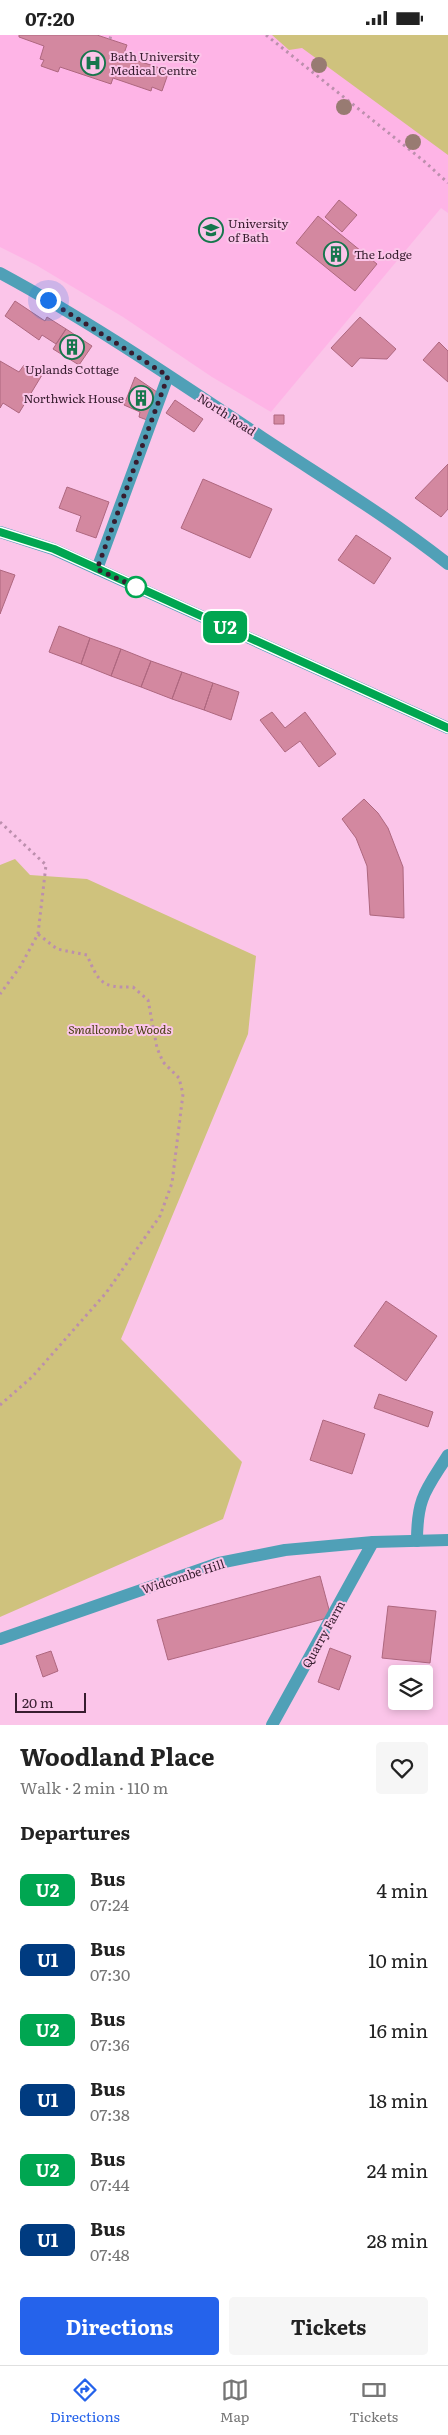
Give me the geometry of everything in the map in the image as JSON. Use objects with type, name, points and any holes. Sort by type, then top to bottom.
[{"type":"street","name":"North Road","points":[[0,273],[32,290],[168,376],[420,542],[448,564]]},
{"type":"street","points":[[97,569],[168,376]]},
{"type":"street","points":[[0,532],[54,549],[448,728]]},
{"type":"street","points":[[417,1541],[419,1505],[423,1494],[448,1455]]},
{"type":"street","name":"Widcombe Hill","points":[[0,1639],[219,1563],[284,1550],[373,1543],[448,1540]]},
{"type":"street","name":"Quarry Farm","points":[[272,1725],[373,1543]]},
{"type":"path","points":[[266,35],[425,162],[448,183]]},
{"type":"path","points":[[0,822],[46,865],[38,933],[20,967],[0,994]]},
{"type":"path","points":[[0,1405],[32,1377],[100,1300],[160,1216],[172,1183],[183,1093],[179,1078],[163,1062],[157,1048],[148,1000],[133,987],[111,987],[97,978],[86,955],[57,949],[38,933]]},
{"type":"shaded area","name":"University of Bath","points":[[0,35],[448,35],[448,213],[441,208],[271,412],[212,377],[123,317],[36,265],[0,247]]},
{"type":"green space","points":[[272,35],[448,35],[448,155],[302,48],[289,50]]},
{"type":"green space","name":"Smallcombe Woods","points":[[15,859],[30,875],[87,879],[256,956],[248,1034],[121,1339],[242,1462],[223,1519],[0,1617],[0,865]]},
{"type":"building","name":"Bath University Medical Centre","points":[[19,35],[97,35],[127,45],[123,56],[169,71],[162,91],[152,87],[151,91],[113,78],[111,84],[60,67],[58,72],[41,66],[44,60],[40,59],[44,46],[19,37]]},
{"type":"building","points":[[339,200],[357,215],[342,232],[325,217]]},
{"type":"building","name":"The Lodge","points":[[318,216],[377,264],[355,291],[296,243]]},
{"type":"building","points":[[15,301],[45,321],[47,317],[66,329],[56,344],[42,335],[39,340],[5,316]]},
{"type":"building","points":[[360,317],[396,349],[387,359],[360,358],[352,367],[331,348]]},
{"type":"building","name":"Uplands Cottage","points":[[66,329],[92,346],[79,365],[53,349]]},
{"type":"building","points":[[439,342],[448,351],[448,382],[423,360]]},
{"type":"building","points":[[0,361],[19,372],[24,365],[42,375],[19,413],[3,403],[0,408]]},
{"type":"building","name":"Northwick House","points":[[135,377],[157,392],[147,420],[139,417],[140,412],[124,405]]},
{"type":"building","points":[[175,400],[203,419],[194,432],[166,413]]},
{"type":"building","points":[[274,415],[284,415],[284,424],[274,424]]},
{"type":"building","points":[[448,464],[448,509],[441,517],[415,498]]},
{"type":"building","points":[[203,479],[272,509],[250,558],[181,528]]},
{"type":"building","points":[[67,487],[109,502],[96,538],[76,531],[81,516],[59,508]]},
{"type":"building","points":[[356,535],[391,558],[374,584],[338,560]]},
{"type":"building","points":[[0,570],[15,575],[0,614]]},
{"type":"building","points":[[59,626],[90,638],[81,664],[49,652]]},
{"type":"building","points":[[90,638],[121,649],[111,676],[81,664]]},
{"type":"building","points":[[121,649],[151,661],[141,687],[111,676]]},
{"type":"building","points":[[151,661],[182,672],[172,699],[141,687]]},
{"type":"building","points":[[182,672],[213,683],[204,710],[172,699]]},
{"type":"building","points":[[213,683],[239,692],[231,720],[204,710]]},
{"type":"building","points":[[272,712],[285,728],[305,712],[336,754],[319,767],[300,741],[285,752],[260,720]]},
{"type":"building","points":[[364,799],[378,813],[388,828],[403,867],[404,918],[370,915],[367,866],[356,838],[342,819]]},
{"type":"building","points":[[386,1301],[437,1336],[406,1381],[354,1346]]},
{"type":"building","points":[[379,1394],[433,1412],[428,1427],[374,1408]]},
{"type":"building","points":[[323,1420],[365,1434],[352,1474],[310,1460]]},
{"type":"building","points":[[320,1576],[331,1617],[168,1660],[157,1620]]},
{"type":"building","points":[[388,1606],[436,1611],[430,1663],[382,1658]]},
{"type":"building","points":[[330,1648],[351,1656],[339,1690],[318,1682]]},
{"type":"building","points":[[51,1651],[58,1671],[43,1677],[36,1656]]},
{"type":"bus line","name":"U2","points":[[0,532],[54,549],[448,728]]},
{"type":"place","name":"Bath University Medical Centre","points":[[93,63]]},
{"type":"place","name":"University of Bath","points":[[211,230]]},
{"type":"place","name":"The Lodge","points":[[336,254]]},
{"type":"place","name":"Uplands Cottage","points":[[72,347]]},
{"type":"place","name":"Northwick House","points":[[141,398]]},
{"type":"route","points":[[48,300],[168,376],[97,569],[136,587]]}]
